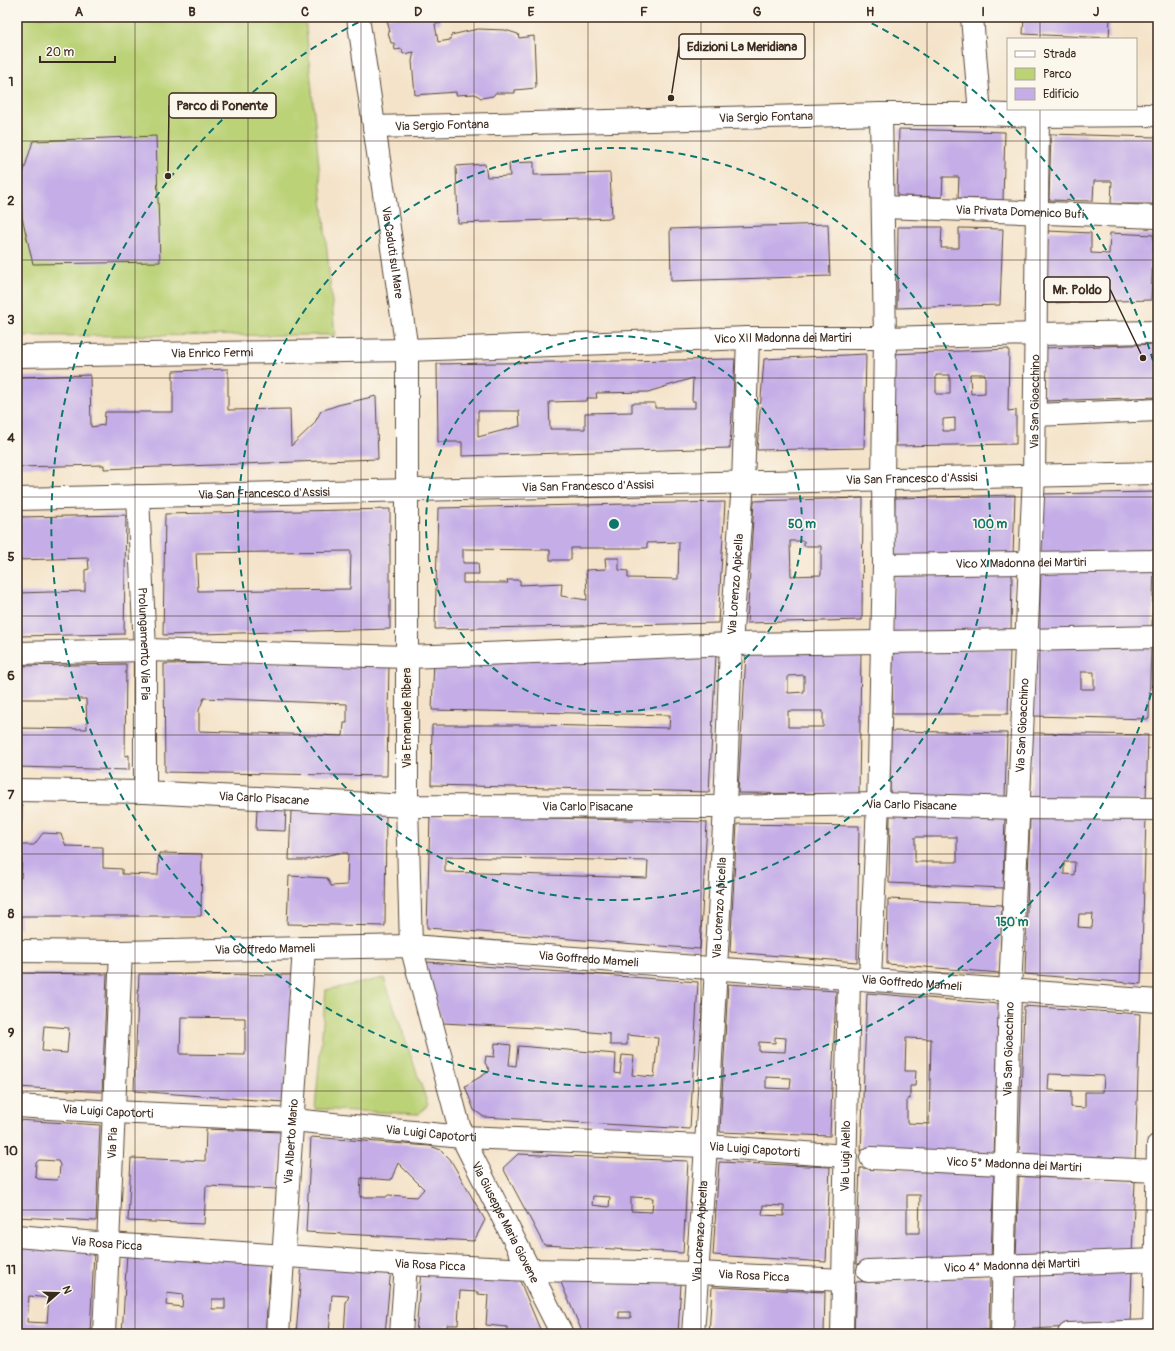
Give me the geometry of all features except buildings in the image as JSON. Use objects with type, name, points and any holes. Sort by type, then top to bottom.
[{"type":"street","name":"Via Caduti sul Mare","points":[[358,17],[407,350],[407,490]]},
{"type":"street","points":[[972,17],[980,114]]},
{"type":"street","name":"Via Sergio Fontana","points":[[374,126],[881,114],[980,114],[1038,116],[1158,115]]},
{"type":"street","name":"Via Luigi Aiello","points":[[842,1334],[846,1156],[860,979],[878,804],[884,565],[883,479],[885,338],[881,114]]},
{"type":"street","name":"Via San Gioacchino","points":[[1002,1334],[1010,990],[1034,475],[1038,116]]},
{"type":"street","name":"Via Privata Domenico Bufi","points":[[883,207],[1158,217]]},
{"type":"street","name":"Vico XII Madonna dei Martiri","points":[[407,350],[748,338],[885,338],[1158,332]]},
{"type":"street","name":"Via Lorenzo Apicella","points":[[693,1334],[706,1146],[725,807],[731,644],[743,482],[748,338]]},
{"type":"street","name":"Via Enrico Fermi","points":[[17,356],[407,350]]},
{"type":"street","points":[[1035,415],[1158,410]]},
{"type":"street","name":"Via San Francesco d'Assisi","points":[[17,499],[1158,473]]},
{"type":"street","name":"Via Emanuele Ribera","points":[[407,490],[407,806],[411,946]]},
{"type":"street","name":"Prolungamento Via Pia","points":[[138,496],[145,650],[145,792]]},
{"type":"street","name":"Vico X Madonna dei Martiri","points":[[884,565],[1158,561]]},
{"type":"street","points":[[17,653],[145,650],[408,657],[731,644],[881,643],[1158,637]]},
{"type":"street","name":"Via Carlo Pisacane","points":[[17,790],[145,792],[407,806],[725,807],[878,804],[1019,808],[1158,809]]},
{"type":"street","name":"Via Goffredo Mameli","points":[[17,951],[121,952],[411,946],[1158,1001]]},
{"type":"street","name":"Via Giuseppe Maria Giovene","points":[[411,946],[462,1137],[562,1334]]},
{"type":"street","name":"Via Alberto Mario","points":[[278,1334],[304,948]]},
{"type":"street","name":"Via Pia","points":[[104,1334],[121,952]]},
{"type":"street","name":"Via Luigi Capotorti","points":[[17,1106],[293,1120],[462,1137],[706,1146],[846,1156]]},
{"type":"street","points":[[1069,1334],[1154,1332],[1158,1145]]},
{"type":"street","name":"Vico 5° Madonna dei Martiri","points":[[871,1158],[1157,1171]]},
{"type":"street","name":"Via Rosa Picca","points":[[17,1236],[108,1244],[406,1264],[530,1270],[698,1273],[843,1280]]},
{"type":"street","name":"Vico 4° Madonna dei Martiri","points":[[868,1271],[1156,1260]]},
{"type":"street","points":[[401,1334],[406,1264]]},
{"type":"green space","points":[[17,17],[305,17],[335,335],[17,336]]},
{"type":"green space","points":[[384,978],[428,1105],[418,1114],[315,1109],[326,990]]},
{"type":"place","name":"Edizioni La Meridiana","points":[[671,98]]},
{"type":"place","name":"Parco di Ponente","points":[[168,176]]},
{"type":"place","name":"Mr. Poldo","points":[[1143,358]]}]
